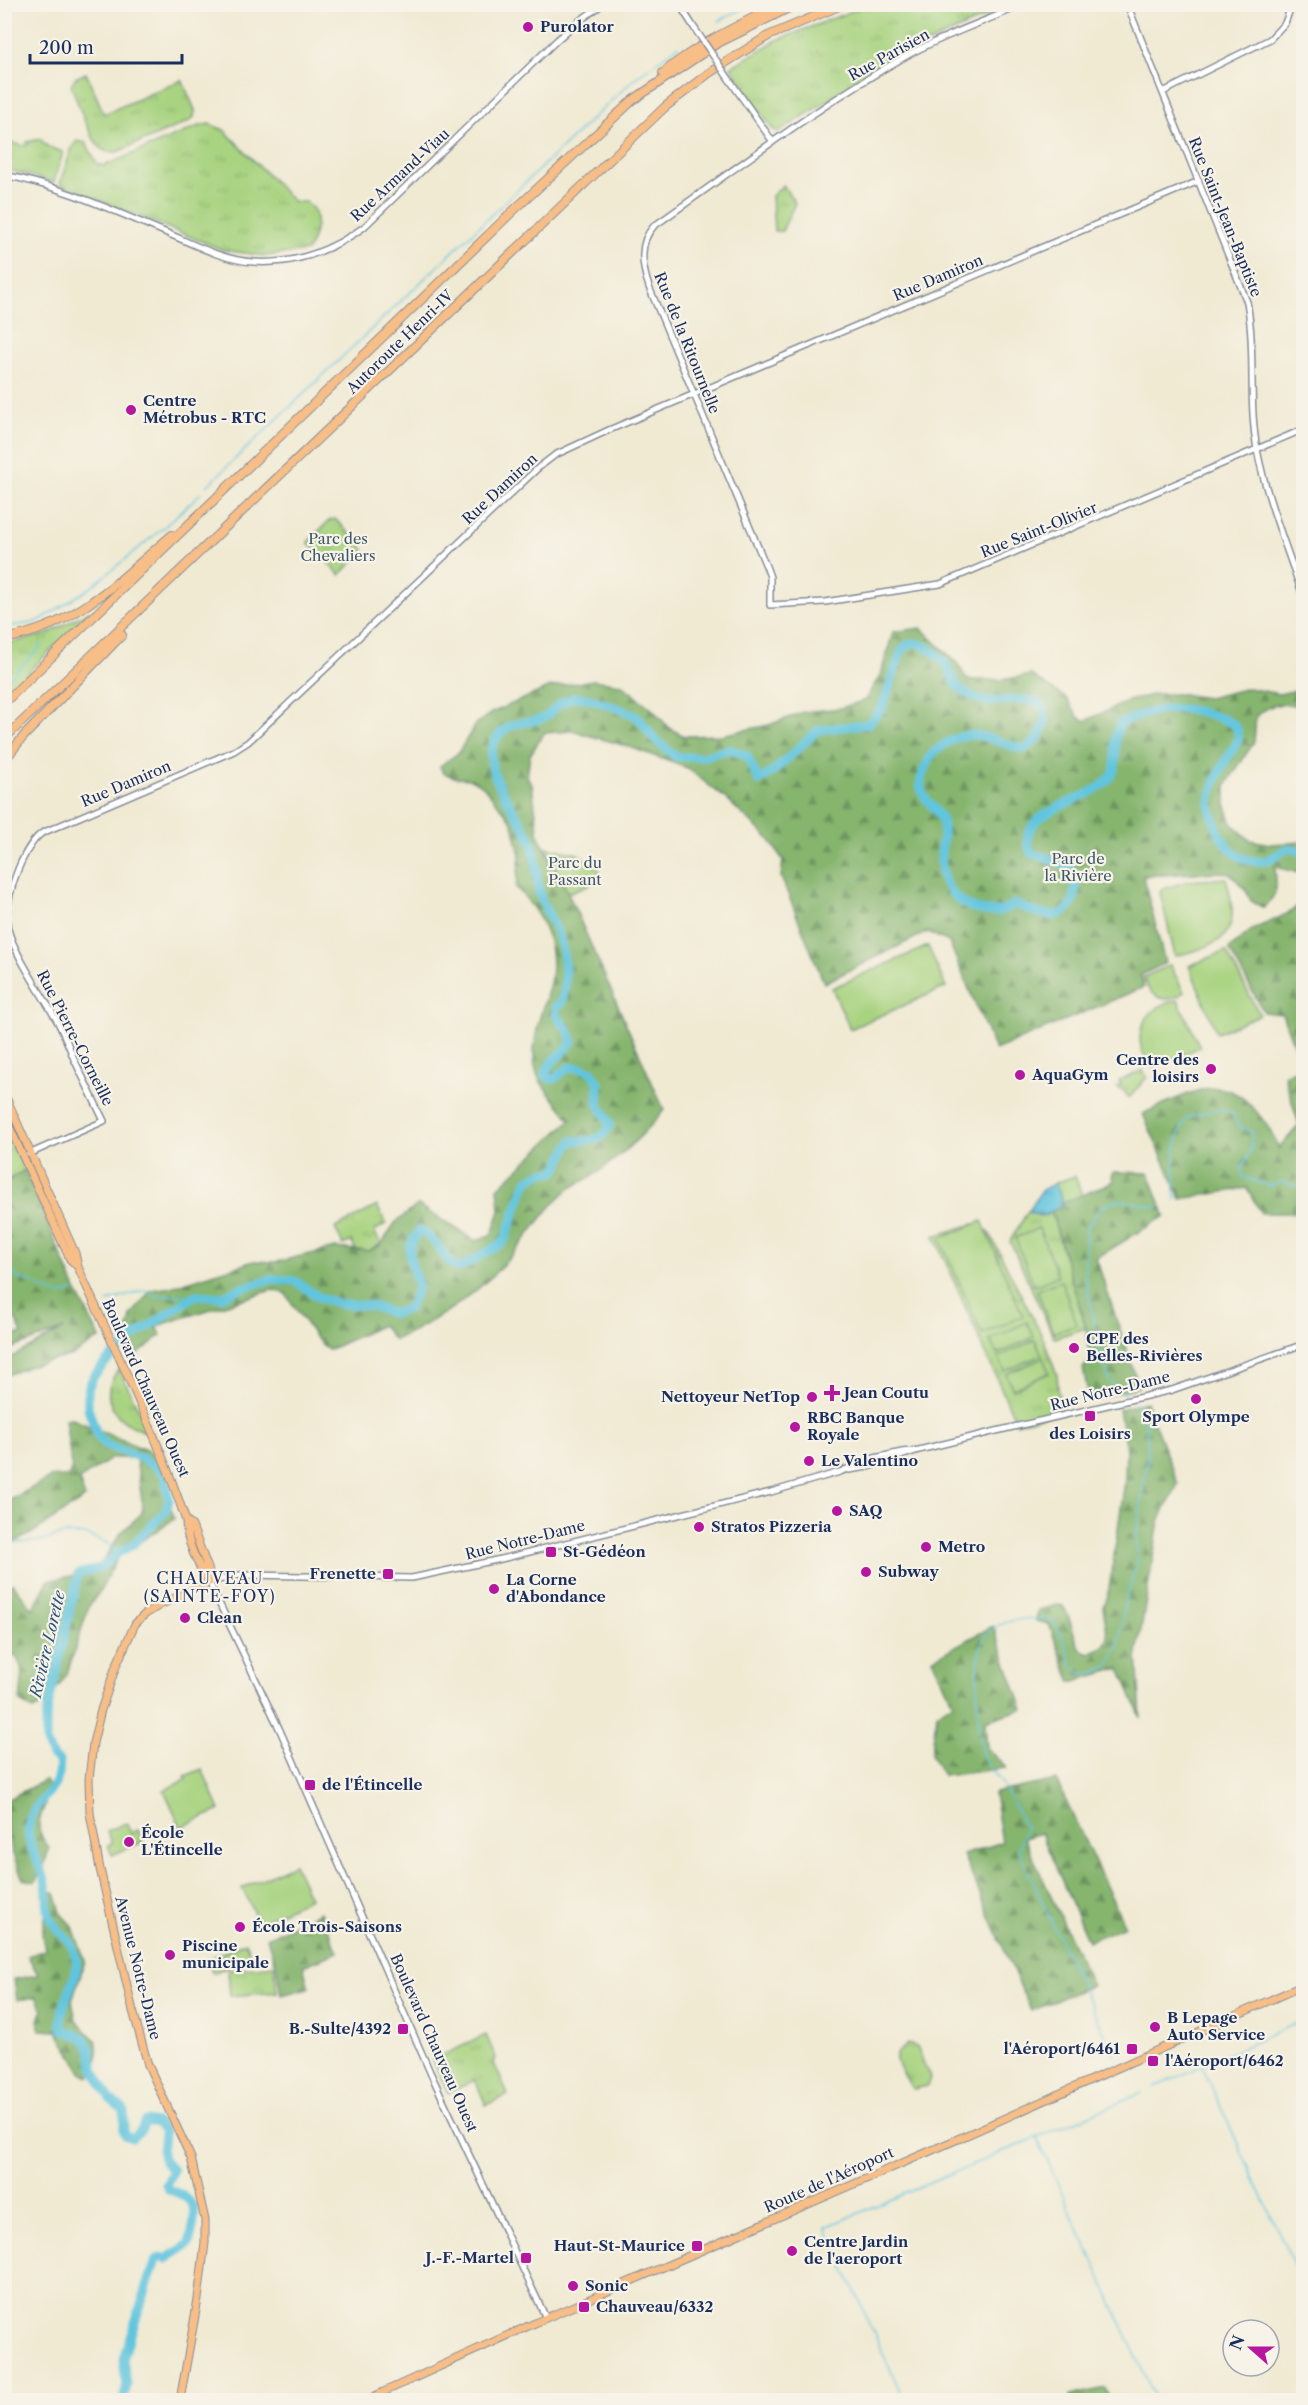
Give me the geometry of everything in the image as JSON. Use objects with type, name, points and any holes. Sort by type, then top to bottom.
[{"type":"highway","points":[[633,100],[674,64],[780,4]]},
{"type":"highway","name":"Autoroute Henri-IV","points":[[4,703],[433,289],[633,100],[716,44],[797,4]]},
{"type":"highway","name":"Autoroute Henri-IV","points":[[6,738],[665,107],[709,73],[768,36],[844,4]]},
{"type":"highway","points":[[4,639],[37,632],[76,614],[114,585],[217,497]]},
{"type":"highway","points":[[4,761],[57,700],[181,578],[231,524]]},
{"type":"main road","name":"Boulevard Chauveau Ouest","points":[[4,1093],[32,1152],[112,1345],[167,1465],[186,1521],[186,1530],[202,1572],[209,1582]]},
{"type":"main road","name":"Boulevard Chauveau Ouest","points":[[4,1115],[69,1258],[78,1266]]},
{"type":"main road","name":"Avenue Notre-Dame","points":[[180,2400],[198,2299],[206,2220],[191,2158],[148,2065],[132,2007],[100,1869],[90,1813],[89,1779],[93,1743],[101,1710],[116,1666],[135,1624],[160,1605],[209,1582]]},
{"type":"main road","name":"Route de l'Aéroport","points":[[366,2400],[546,2318],[940,2147],[1304,1985]]},
{"type":"street","name":"Rue Armand-Viau","points":[[4,175],[52,187],[231,259],[266,263],[300,259],[343,241],[364,227],[557,40],[603,4]]},
{"type":"street","points":[[679,4],[772,142]]},
{"type":"street","name":"Rue Parisien","points":[[772,142],[909,54],[1025,4]]},
{"type":"street","points":[[1127,4],[1162,92],[1270,39],[1285,23],[1292,4]]},
{"type":"street","name":"Rue Saint-Jean-Baptiste","points":[[1162,92],[1248,302],[1251,321],[1257,451],[1304,599]]},
{"type":"street","name":"Rue de la Ritournelle","points":[[770,605],[770,577],[646,278],[642,249],[644,241],[654,226],[772,142]]},
{"type":"street","name":"Rue Damiron","points":[[26,965],[9,931],[7,921],[12,891],[28,847],[35,838],[219,758],[248,742],[538,468],[573,446],[1198,181]]},
{"type":"street","name":"Rue Saint-Olivier","points":[[770,605],[831,601],[940,584],[1257,451],[1304,429]]},
{"type":"street","name":"Rue Pierre-Corneille","points":[[26,965],[40,994],[54,1015],[104,1121],[32,1152]]},
{"type":"street","points":[[23,1157],[32,1152]]},
{"type":"street","name":"Rue Notre-Dame","points":[[209,1582],[240,1575],[412,1578],[495,1560],[805,1484],[870,1459],[919,1450],[1172,1390],[1304,1344]]},
{"type":"street","name":"Boulevard Chauveau Ouest","points":[[209,1582],[279,1728],[430,2072],[546,2318]]},
{"type":"green space","points":[[867,5],[1011,5],[890,61],[779,132],[772,129],[731,67],[775,41]]},
{"type":"green space","points":[[86,73],[104,114],[182,80],[195,110],[194,117],[190,121],[117,152],[105,151],[93,139],[71,85],[75,78]]},
{"type":"green space","points":[[209,124],[224,130],[294,202],[306,202],[313,209],[316,227],[307,251],[265,256],[223,250],[60,184],[72,147],[77,141],[86,143],[97,164],[104,166],[199,126]]},
{"type":"green space","points":[[40,139],[48,147],[63,152],[54,182],[5,169],[5,142],[26,146],[27,142]]},
{"type":"green space","points":[[783,185],[795,203],[782,231],[774,231],[772,196]]},
{"type":"green space","name":"Parc des Chevaliers","points":[[335,519],[362,546],[364,551],[340,575],[308,542],[330,520]]},
{"type":"green space","points":[[89,611],[5,695],[5,644],[47,634]]},
{"type":"green space","name":"Parc de la Rivière","points":[[921,628],[958,664],[967,680],[1002,680],[1031,675],[1067,699],[1078,717],[1085,721],[1128,701],[1156,694],[1182,694],[1208,698],[1248,688],[1279,694],[1293,691],[1297,693],[1301,706],[1277,705],[1256,716],[1254,742],[1226,785],[1226,806],[1232,824],[1250,840],[1270,844],[1303,842],[1303,874],[1275,867],[1275,893],[1264,908],[1251,901],[1246,891],[1231,874],[1217,872],[1143,876],[1165,963],[1141,975],[1144,987],[995,1050],[949,942],[927,932],[824,983],[781,877],[783,860],[769,839],[725,798],[687,768],[630,747],[573,731],[544,733],[530,755],[527,777],[532,784],[539,837],[568,893],[664,1110],[641,1136],[616,1158],[562,1195],[491,1277],[461,1302],[412,1332],[394,1340],[382,1325],[328,1350],[316,1338],[285,1293],[272,1290],[157,1326],[161,1335],[132,1359],[122,1337],[129,1326],[131,1316],[151,1290],[171,1287],[254,1261],[276,1262],[335,1248],[369,1251],[381,1245],[395,1223],[418,1205],[476,1241],[492,1234],[500,1211],[498,1188],[570,1120],[538,1077],[535,1066],[534,1050],[538,1023],[551,977],[551,951],[539,917],[516,887],[520,855],[512,821],[483,786],[471,779],[457,778],[443,773],[440,766],[458,753],[476,724],[491,713],[548,688],[593,680],[621,684],[653,710],[669,728],[684,736],[721,735],[769,725],[804,712],[841,708],[865,700],[881,674],[893,632]]},
{"type":"green space","name":"Parc du Passant","points":[[546,847],[578,854],[600,870],[598,881],[568,893]]},
{"type":"green space","points":[[1226,878],[1232,912],[1231,924],[1226,934],[1207,946],[1175,956],[1160,892],[1188,881]]},
{"type":"green space","points":[[1303,900],[1303,1209],[1291,1213],[1261,1213],[1247,1188],[1181,1199],[1143,1114],[1191,1093],[1218,1088],[1228,1090],[1247,1102],[1263,1119],[1279,1148],[1299,1125],[1284,1075],[1302,1067],[1282,1014],[1264,1012],[1229,949],[1252,930],[1291,912]]},
{"type":"green space","points":[[928,946],[946,987],[850,1029],[832,988]]},
{"type":"green space","points":[[1226,951],[1260,1015],[1217,1033],[1189,966]]},
{"type":"green space","points":[[1170,965],[1184,992],[1165,999],[1149,990],[1144,977]]},
{"type":"green space","points":[[1178,1000],[1200,1047],[1153,1068],[1141,1046],[1140,1036],[1143,1026],[1156,1009]]},
{"type":"green space","points":[[1143,1070],[1147,1077],[1129,1098],[1117,1087],[1121,1085],[1119,1081]]},
{"type":"green space","points":[[4,1125],[25,1170],[5,1182],[4,1182]]},
{"type":"green space","points":[[25,1170],[76,1290],[100,1338],[73,1355],[30,1366],[5,1376],[5,1361],[64,1329],[5,1351],[5,1339],[22,1333],[10,1310],[7,1297],[8,1282],[12,1273],[5,1263],[5,1182]]},
{"type":"green space","points":[[1115,1172],[1149,1173],[1165,1216],[1096,1258],[1139,1387],[1094,1399],[1088,1393],[1083,1368],[1090,1361],[1086,1328],[1051,1211],[1063,1203],[1113,1182],[1112,1174]]},
{"type":"green space","points":[[1075,1176],[1082,1195],[1063,1203],[1055,1183]]},
{"type":"green space","points":[[377,1206],[386,1224],[374,1231],[381,1244],[359,1256],[351,1241],[343,1245],[335,1228]]},
{"type":"green space","points":[[1028,1211],[1039,1216],[1048,1215],[1051,1211],[1086,1328],[1054,1338],[1010,1241]]},
{"type":"green space","points":[[982,1221],[1023,1316],[982,1334],[940,1239]]},
{"type":"green space","points":[[972,1224],[989,1232],[1043,1338],[1057,1375],[1060,1411],[1017,1424],[934,1236]]},
{"type":"green space","points":[[1039,1228],[1058,1276],[1034,1286],[1015,1238]]},
{"type":"green space","points":[[1061,1281],[1077,1324],[1053,1333],[1037,1290]]},
{"type":"green space","points":[[1027,1322],[1034,1337],[997,1354],[990,1340]]},
{"type":"green space","points":[[1035,1340],[1042,1355],[1005,1371],[998,1357]]},
{"type":"green space","points":[[1043,1358],[1049,1373],[1013,1389],[1006,1374]]},
{"type":"green space","points":[[119,1369],[150,1433],[129,1424],[114,1410],[109,1391],[112,1380]]},
{"type":"green space","points":[[1146,1402],[1178,1484],[1159,1521],[1137,1654],[1141,1718],[1120,1668],[1071,1682],[1049,1624],[1036,1621],[1038,1610],[1063,1606],[1081,1650],[1089,1653],[1103,1647],[1108,1638],[1103,1607],[1109,1589],[1125,1481],[1126,1449],[1119,1409]]},
{"type":"green space","points":[[70,1418],[151,1452],[163,1479],[174,1519],[118,1557],[100,1591],[89,1606],[67,1674],[46,1704],[33,1710],[20,1702],[21,1666],[15,1656],[5,1658],[5,1584],[13,1584],[33,1609],[48,1581],[97,1570],[121,1533],[141,1514],[143,1509],[136,1458],[112,1458],[79,1480],[85,1498],[29,1535],[5,1546],[5,1503],[51,1477],[68,1477],[72,1470],[65,1419]]},
{"type":"green space","points":[[993,1626],[1023,1709],[985,1721],[987,1748],[1006,1768],[943,1776],[931,1754],[937,1713],[953,1703],[932,1659]]},
{"type":"green space","points":[[202,1769],[220,1810],[181,1827],[164,1790],[187,1779],[185,1776]]},
{"type":"green space","points":[[45,1780],[48,1791],[39,1826],[41,1835],[49,1848],[45,1863],[35,1882],[23,1879],[15,1860],[7,1829],[6,1808],[8,1799]]},
{"type":"green space","points":[[1056,1780],[1125,1926],[1088,1941],[1041,1833],[1024,1838],[1092,1985],[1031,2011],[963,1855],[1002,1842],[994,1793]]},
{"type":"green space","points":[[126,1823],[131,1833],[138,1830],[143,1842],[112,1855],[108,1845],[112,1843],[107,1831]]},
{"type":"green space","points":[[294,1864],[310,1898],[259,1923],[242,1888]]},
{"type":"green space","points":[[50,1891],[55,1893],[62,1915],[73,1927],[85,1961],[72,2001],[76,2020],[97,2042],[96,2065],[89,2077],[83,2074],[57,2031],[40,2030],[38,2020],[43,2010],[36,1997],[17,2000],[14,1979],[38,1975],[28,1956],[45,1950],[42,1934]]},
{"type":"green space","points":[[320,1912],[338,1952],[303,1966],[309,1988],[281,1995],[276,1965],[267,1938]]},
{"type":"green space","points":[[245,1942],[251,1956],[213,1973],[207,1960]]},
{"type":"green space","points":[[274,1965],[277,1992],[230,1996],[228,1970]]},
{"type":"green space","points":[[486,2035],[496,2058],[494,2063],[508,2095],[486,2105],[475,2080],[448,2093],[432,2060]]},
{"type":"green space","points":[[908,2044],[917,2047],[930,2078],[927,2086],[914,2089],[911,2087],[896,2061],[896,2054]]},
{"type":"green space","points":[[1105,2388],[1111,2400],[1070,2400],[1070,2396]]},
{"type":"water","points":[[1055,1183],[1063,1203],[1050,1213],[1043,1215],[1028,1211],[1042,1190]]},
{"type":"waterway","points":[[719,21],[751,4]]},
{"type":"waterway","points":[[207,486],[634,79],[678,46]]},
{"type":"waterway","points":[[4,627],[33,623],[42,619],[90,588],[163,528],[201,493]]},
{"type":"waterway","points":[[4,683],[41,647],[40,643]]},
{"type":"waterway","name":"Rivière Lorette","points":[[123,2400],[127,2385],[123,2360],[156,2260],[161,2257],[166,2259],[189,2244],[194,2210],[187,2198],[169,2190],[166,2185],[173,2170],[164,2161],[162,2153],[164,2131],[157,2123],[146,2121],[141,2130],[132,2138],[126,2136],[124,2110],[110,2099],[94,2070],[90,2049],[84,2038],[62,2029],[61,2019],[77,1966],[76,1958],[71,1944],[50,1917],[45,1880],[31,1846],[28,1832],[36,1807],[53,1787],[59,1772],[59,1761],[52,1756],[46,1742],[46,1717],[78,1574],[102,1567],[132,1545],[166,1511],[169,1500],[165,1476],[156,1466],[106,1445],[98,1437],[88,1408],[88,1389],[93,1377],[132,1338],[196,1295],[221,1297],[238,1289],[273,1279],[295,1281],[320,1298],[340,1304],[372,1306],[394,1314],[409,1308],[418,1287],[410,1251],[414,1238],[420,1230],[436,1243],[455,1267],[460,1268],[504,1242],[527,1181],[543,1172],[554,1172],[572,1141],[590,1140],[604,1135],[610,1124],[598,1103],[599,1083],[592,1072],[569,1067],[554,1079],[545,1075],[550,1064],[569,1047],[572,1041],[569,1032],[556,1015],[556,1006],[561,1004],[564,988],[563,952],[559,936],[540,895],[535,854],[531,841],[496,778],[491,751],[496,739],[508,727],[542,719],[559,704],[578,697],[600,702],[638,718],[650,734],[676,757],[703,757],[729,749],[747,756],[759,781],[775,770],[818,730],[868,724],[882,708],[901,652],[908,644],[917,643],[941,658],[958,687],[977,699],[1033,701],[1040,704],[1045,711],[1042,731],[1036,741],[1024,749],[982,736],[964,736],[953,739],[933,753],[924,769],[921,789],[925,798],[939,814],[943,824],[941,856],[944,878],[952,893],[971,907],[994,912],[1002,911],[1014,904],[1051,915],[1063,913],[1069,908],[1075,894],[1071,871],[1067,865],[1031,853],[1028,839],[1031,827],[1054,810],[1097,789],[1107,781],[1114,770],[1116,735],[1120,723],[1159,710],[1183,709],[1208,714],[1230,722],[1237,729],[1237,743],[1216,779],[1210,804],[1216,826],[1230,849],[1244,859],[1253,861],[1273,858],[1288,848],[1304,852]]},
{"type":"waterway","points":[[1175,1200],[1175,1157],[1182,1127],[1188,1117],[1221,1109],[1233,1113],[1239,1127],[1252,1131],[1252,1147],[1241,1170],[1243,1177],[1270,1186],[1281,1182],[1304,1188]]},
{"type":"waterway","points":[[1129,1398],[1110,1381],[1099,1350],[1085,1275],[1086,1229],[1101,1207],[1118,1200],[1159,1207]]},
{"type":"waterway","points":[[4,1263],[17,1278],[32,1282],[41,1288],[60,1295],[74,1291]]},
{"type":"waterway","points":[[107,1302],[145,1290],[156,1296],[196,1295]]},
{"type":"waterway","points":[[1115,2056],[1018,1850],[1026,1828],[1005,1789],[984,1758],[978,1715],[978,1676],[981,1645],[985,1636],[999,1625],[1026,1619],[1053,1621],[1065,1643],[1072,1666],[1083,1674],[1093,1674],[1108,1666],[1118,1647],[1125,1603],[1137,1562],[1137,1531],[1148,1454],[1146,1424],[1135,1402]]},
{"type":"waterway","points":[[4,1543],[42,1541],[65,1534],[87,1535],[107,1543],[117,1554]]},
{"type":"waterway","points":[[1155,2087],[1304,2020]]},
{"type":"waterway","points":[[1202,2066],[1304,2287]]},
{"type":"waterway","points":[[904,2400],[826,2227],[1142,2093]]},
{"type":"waterway","points":[[1037,2138],[1156,2400]]},
{"type":"place","name":"Purolator","points":[[528,27]]},
{"type":"place","name":"Centre Métrobus - RTC","points":[[131,410]]},
{"type":"place","name":"Centre des loisirs","points":[[1211,1069]]},
{"type":"place","name":"AquaGym","points":[[1020,1075]]},
{"type":"place","name":"CPE des Belles-Rivières","points":[[1074,1348]]},
{"type":"place","name":"Jean Coutu","points":[[832,1393]]},
{"type":"place","name":"Nettoyeur NetTop","points":[[812,1397]]},
{"type":"place","name":"Sport Olympe","points":[[1196,1399]]},
{"type":"place","name":"des Loisirs","points":[[1090,1416]]},
{"type":"place","name":"RBC Banque Royale","points":[[795,1427]]},
{"type":"place","name":"Le Valentino","points":[[809,1461]]},
{"type":"place","name":"SAQ","points":[[837,1511]]},
{"type":"place","name":"Stratos Pizzeria","points":[[699,1527]]},
{"type":"place","name":"Metro","points":[[926,1547]]},
{"type":"place","name":"St-Gédéon","points":[[551,1552]]},
{"type":"place","name":"Subway","points":[[866,1572]]},
{"type":"place","name":"Frenette","points":[[388,1574]]},
{"type":"place","name":"La Corne d'Abondance","points":[[494,1589]]},
{"type":"place","name":"Clean","points":[[185,1618]]},
{"type":"place","name":"de l'Étincelle","points":[[310,1785]]},
{"type":"place","name":"École L'Étincelle","points":[[129,1842]]},
{"type":"place","name":"École Trois-Saisons","points":[[240,1927]]},
{"type":"place","name":"Piscine municipale","points":[[170,1955]]},
{"type":"place","name":"B Lepage Auto Service","points":[[1155,2027]]},
{"type":"place","name":"B.-Sulte/4392","points":[[403,2029]]},
{"type":"place","name":"l'Aéroport/6461","points":[[1132,2049]]},
{"type":"place","name":"l'Aéroport/6462","points":[[1153,2061]]},
{"type":"place","name":"Haut-St-Maurice","points":[[697,2246]]},
{"type":"place","name":"Centre Jardin de l'aeroport","points":[[792,2251]]},
{"type":"place","name":"J.-F.-Martel","points":[[526,2258]]},
{"type":"place","name":"Sonic","points":[[573,2286]]},
{"type":"place","name":"Chauveau/6332","points":[[584,2307]]},
{"type":"district","name":"CHAUVEAU (SAINTE-FOY)","points":[[210,1587]]}]
